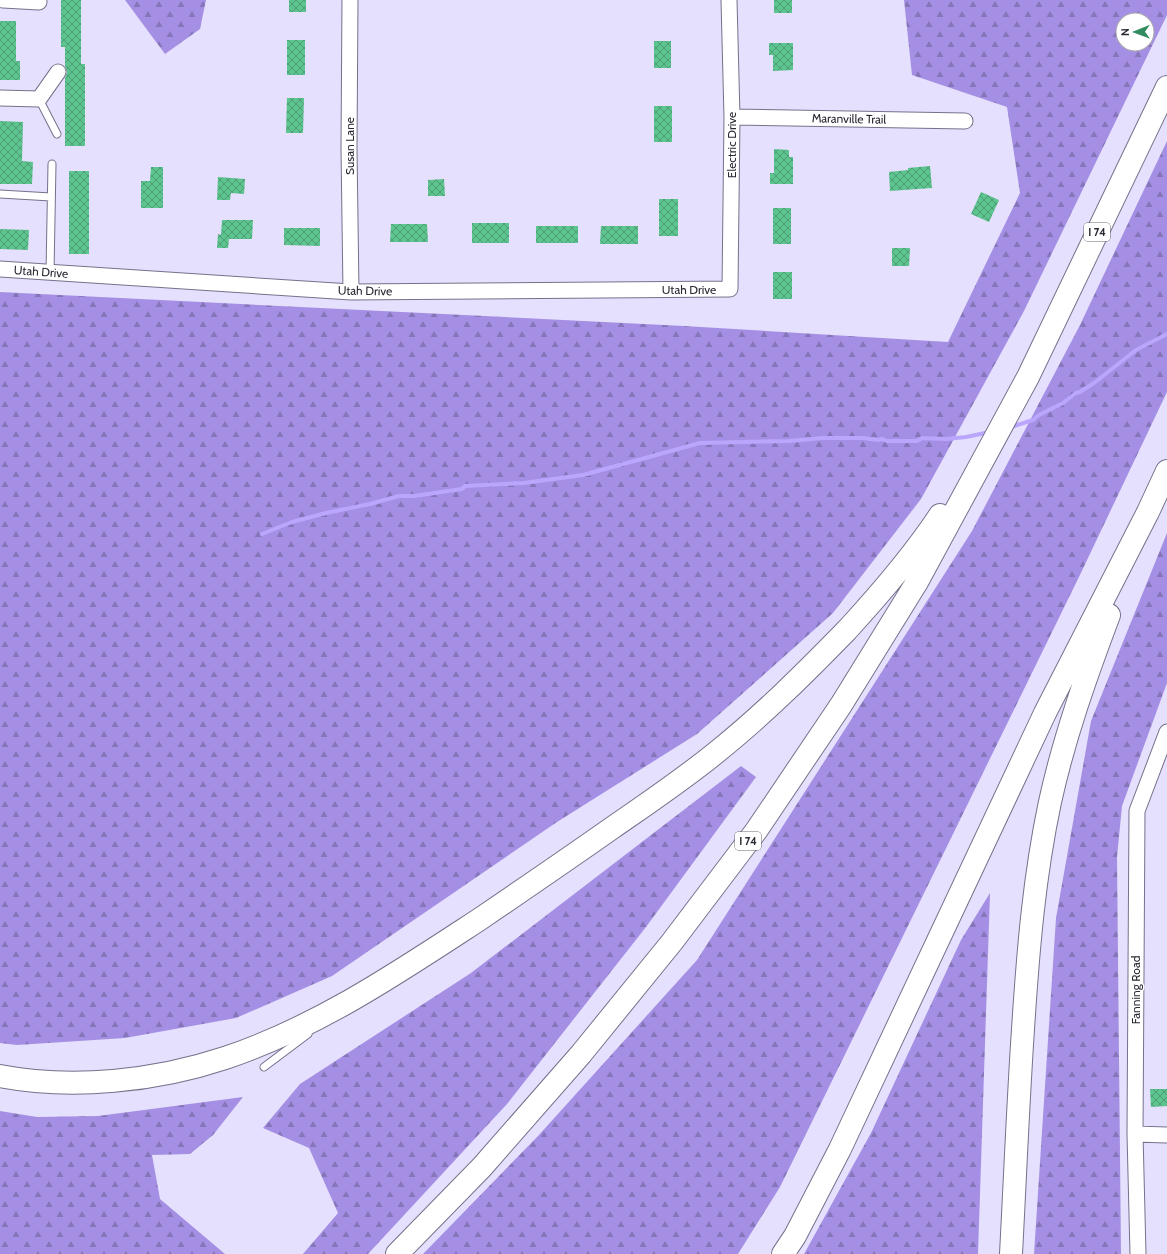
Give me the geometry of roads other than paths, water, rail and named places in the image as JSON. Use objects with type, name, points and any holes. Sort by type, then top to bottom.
[{"type":"highway","name":"I 74","points":[[397,1254],[482,1166],[581,1054],[672,942],[756,831],[841,705],[917,582],[1028,377],[1167,87]]},
{"type":"highway","points":[[0,1076],[29,1080],[72,1082],[95,1082],[146,1077],[182,1070],[265,1044],[348,1003],[519,893],[675,784],[719,750],[770,706],[823,655],[870,605],[909,558],[988,442],[1028,377]]},
{"type":"highway","points":[[783,1254],[795,1236],[840,1149],[1045,713],[1148,512],[1167,471]]},
{"type":"highway","points":[[1011,1254],[1019,1083],[1028,953],[1036,885],[1050,801],[1088,670],[1148,512]]},
{"type":"street","points":[[3,0],[39,2]]},
{"type":"street","name":"Susan Lane","points":[[350,0],[349,148],[351,292]]},
{"type":"street","name":"Electric Drive","points":[[729,0],[732,117],[730,290]]},
{"type":"street","points":[[0,98],[39,99],[58,72]]},
{"type":"street","name":"Maranville Trail","points":[[732,117],[965,121]]},
{"type":"street","name":"Utah Drive","points":[[0,269],[351,292],[730,290]]},
{"type":"street","name":"Fanning Road","points":[[1138,1254],[1135,1134],[1137,811],[1167,732]]},
{"type":"street","points":[[1135,1134],[1167,1135]]},
{"type":"lane","points":[[39,99],[57,134]]},
{"type":"lane","points":[[50,273],[52,164]]},
{"type":"lane","points":[[0,194],[51,197]]},
{"type":"lane","points":[[264,1067],[348,1003]]},
{"type":"waterway","points":[[1008,428],[1033,420],[1039,415],[1063,403],[1076,393],[1094,383],[1136,350],[1167,334]]},
{"type":"waterway","points":[[262,534],[292,522],[399,496],[414,496],[462,489],[465,486],[524,483],[583,475],[700,443],[789,441],[823,438],[863,438],[878,440],[882,439],[887,441],[917,441],[922,438],[946,439],[990,432]]}]
